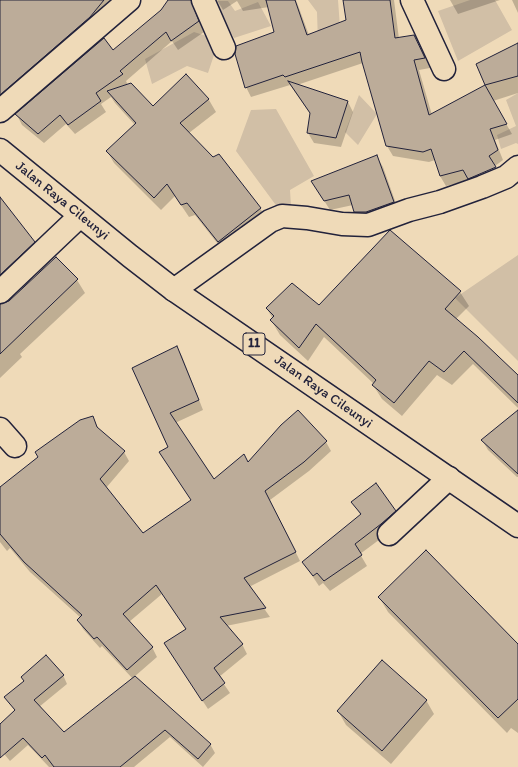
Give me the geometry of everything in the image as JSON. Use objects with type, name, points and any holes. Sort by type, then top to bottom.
[{"type":"main road","points":[[0,111],[129,0]]},
{"type":"main road","points":[[203,0],[224,48]]},
{"type":"main road","points":[[412,0],[444,69]]},
{"type":"main road","name":"Jalan Raya Cileunyi","points":[[0,150],[80,216],[174,290],[518,526]]},
{"type":"main road","points":[[174,290],[270,221],[282,216],[307,218],[342,224],[368,225],[482,187],[506,177],[518,167]]},
{"type":"main road","points":[[0,292],[80,216]]},
{"type":"main road","points":[[0,429],[15,446]]},
{"type":"main road","points":[[389,534],[449,478]]},
{"type":"shaded area","points":[[308,0],[338,0],[341,41],[318,42],[317,12]]},
{"type":"shaded area","points":[[470,0],[495,0],[512,30],[458,61],[438,11]]},
{"type":"shaded area","points":[[214,1],[228,1],[235,11],[258,2],[271,26],[234,38]]},
{"type":"shaded area","points":[[194,32],[219,40],[208,73],[187,66],[152,84],[145,59]]},
{"type":"shaded area","points":[[518,93],[518,144],[516,143],[501,149],[497,135],[516,126],[506,100]]},
{"type":"shaded area","points":[[359,95],[377,114],[358,145],[345,132]]},
{"type":"shaded area","points":[[276,109],[314,176],[290,190],[291,206],[278,208],[236,151],[251,110]]},
{"type":"shaded area","points":[[518,255],[518,361],[455,298]]},
{"type":"building","points":[[0,0],[104,0],[90,17],[0,95]]},
{"type":"building","points":[[168,0],[191,0],[199,21],[171,41],[166,32],[120,71],[123,74],[96,93],[101,101],[68,125],[60,115],[38,134],[15,114],[104,38],[113,50],[161,10]]},
{"type":"building","points":[[266,0],[295,0],[307,35],[346,20],[343,0],[390,0],[395,38],[414,35],[425,58],[414,60],[429,115],[485,85],[507,124],[490,129],[498,150],[489,156],[496,167],[468,179],[463,170],[440,176],[431,149],[423,152],[386,146],[360,52],[285,77],[283,75],[245,88],[235,54],[236,46],[274,32]]},
{"type":"building","points":[[518,43],[518,76],[485,85],[476,64]]},
{"type":"building","points":[[186,74],[209,99],[180,123],[213,157],[219,154],[261,208],[218,242],[187,203],[181,205],[167,184],[154,198],[106,151],[136,123],[107,91],[131,83],[153,106]]},
{"type":"building","points":[[288,81],[348,101],[336,138],[307,133],[310,113]]},
{"type":"building","points":[[377,155],[394,202],[366,212],[354,212],[349,195],[324,201],[311,181]]},
{"type":"building","points":[[0,197],[35,242],[0,275]]},
{"type":"building","points":[[390,230],[461,291],[445,309],[478,337],[518,375],[518,403],[464,351],[444,372],[429,361],[394,403],[372,385],[376,380],[316,324],[299,348],[270,320],[274,316],[266,308],[292,283],[319,305]]},
{"type":"building","points":[[56,257],[78,279],[0,354],[0,304],[9,301]]},
{"type":"building","points":[[177,346],[199,400],[170,413],[214,479],[244,454],[248,462],[281,425],[298,410],[327,441],[304,462],[265,491],[296,552],[244,578],[266,608],[220,617],[243,644],[214,668],[225,683],[202,701],[164,643],[186,629],[156,585],[123,614],[153,647],[127,670],[97,637],[94,639],[77,620],[82,615],[24,562],[0,534],[0,487],[38,457],[35,452],[80,420],[93,416],[97,427],[125,451],[100,479],[143,533],[191,500],[159,452],[168,447],[132,368]]},
{"type":"building","points":[[518,410],[518,474],[481,440]]},
{"type":"building","points":[[376,483],[396,511],[355,544],[362,555],[324,581],[317,573],[313,576],[302,562],[361,514],[351,502]]},
{"type":"building","points":[[426,550],[518,644],[518,699],[498,718],[378,597]]},
{"type":"building","points":[[46,655],[64,675],[34,700],[64,732],[135,676],[211,744],[198,759],[165,730],[120,767],[54,767],[45,755],[42,758],[23,738],[0,758],[0,724],[15,710],[4,697],[24,681],[21,677]]},
{"type":"building","points":[[382,660],[427,700],[382,751],[337,711]]}]
